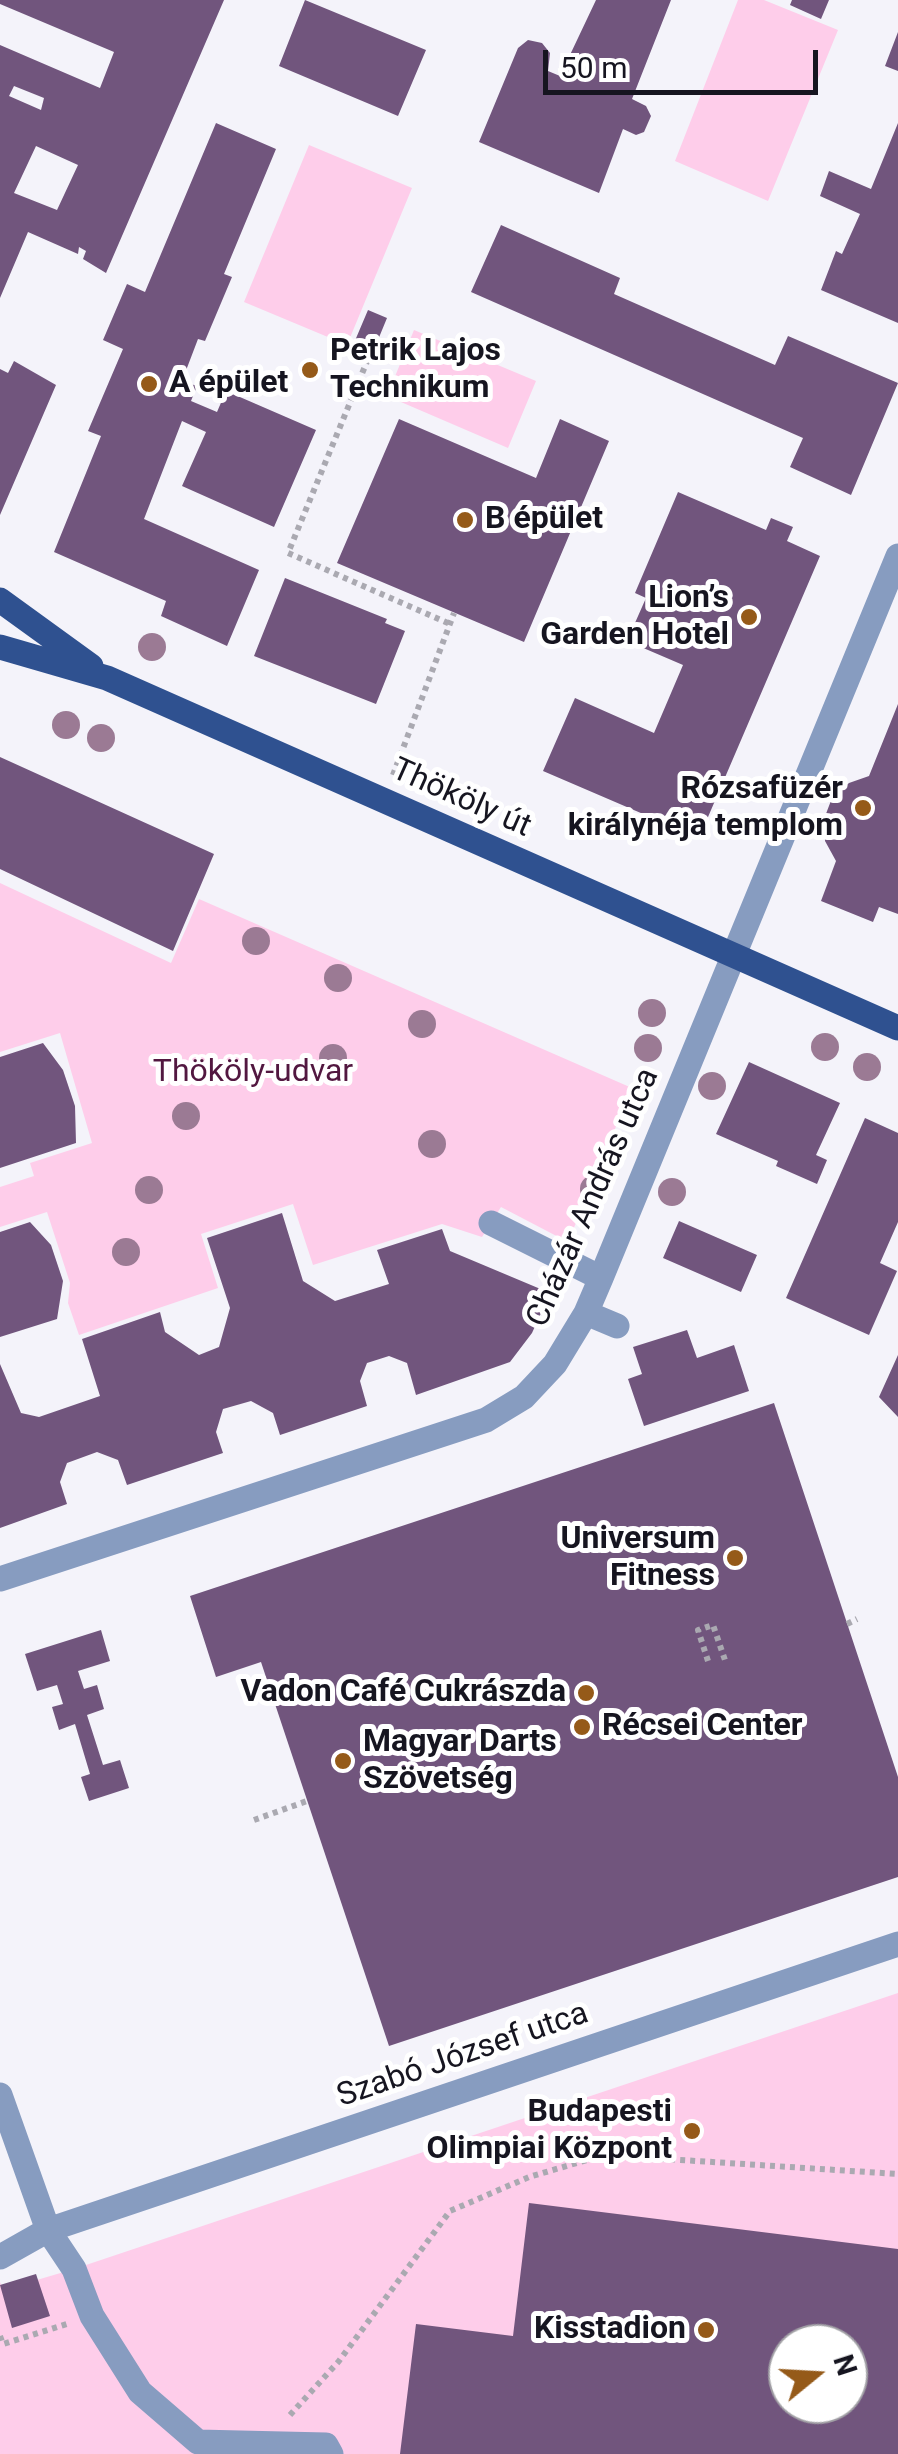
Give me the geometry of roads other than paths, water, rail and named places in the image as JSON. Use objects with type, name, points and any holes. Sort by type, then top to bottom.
[{"type":"main road","name":"Thököly út","points":[[0,600],[107,678]]},
{"type":"main road","name":"Thököly út","points":[[0,646],[107,678],[898,1028]]},
{"type":"street","name":"Cházár András utca","points":[[0,1580],[486,1420],[524,1398],[555,1364],[586,1313],[601,1278],[898,556]]},
{"type":"street","points":[[492,1223],[601,1278]]},
{"type":"street","points":[[586,1313],[617,1326]]},
{"type":"street","name":"Szabó József utca","points":[[0,2258],[48,2230],[898,1944]]},
{"type":"street","points":[[0,2095],[48,2230],[74,2268],[92,2316],[140,2392],[197,2448],[326,2445],[332,2454]]},
{"type":"place","name":"Petrik Lajos Technikum","points":[[310,370]]},
{"type":"place","name":"A épület","points":[[149,384]]},
{"type":"place","name":"B épület","points":[[465,520]]},
{"type":"place","name":"Lion’s Garden Hotel","points":[[749,617]]},
{"type":"place","name":"Rózsafüzér királynéja templom","points":[[863,808]]},
{"type":"place","name":"Universum Fitness","points":[[735,1558]]},
{"type":"place","name":"Vadon Café Cukrászda","points":[[586,1693]]},
{"type":"place","name":"Récsei Center","points":[[582,1727]]},
{"type":"place","name":"Magyar Darts Szövetség","points":[[343,1761]]},
{"type":"place","name":"Budapesti Olimpiai Központ","points":[[692,2131]]},
{"type":"place","name":"Kisstadion","points":[[706,2330]]},
{"type":"park label","name":"Thököly-udvar","points":[[253,1073]]}]
